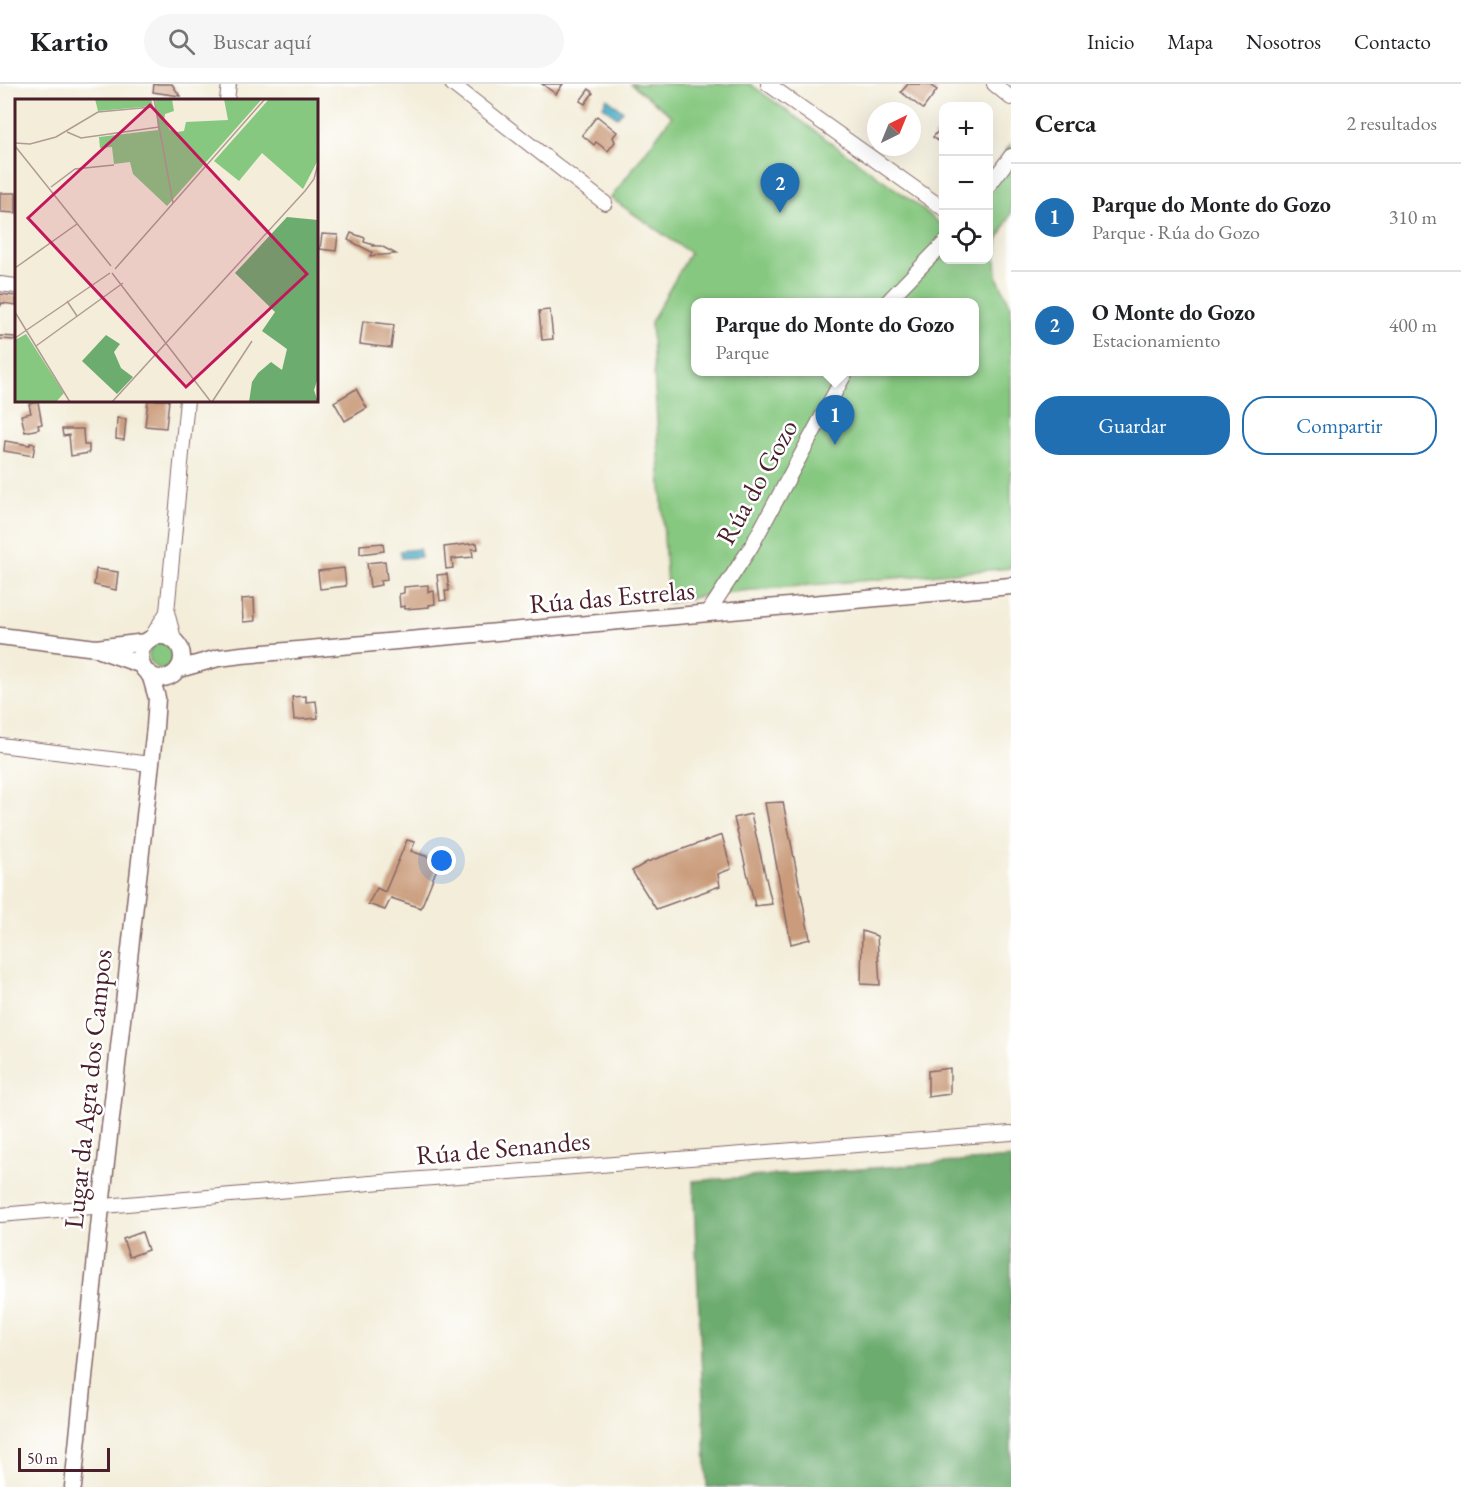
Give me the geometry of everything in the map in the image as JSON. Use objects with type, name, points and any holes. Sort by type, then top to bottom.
[{"type":"street","points":[[227,99],[229,84]]},
{"type":"street","points":[[452,84],[605,203]]},
{"type":"street","points":[[768,84],[939,205]]},
{"type":"street","points":[[994,84],[1011,98]]},
{"type":"street","points":[[993,180],[1011,156]]},
{"type":"street","points":[[892,298],[939,248]]},
{"type":"street","points":[[0,284],[15,286]]},
{"type":"street","name":"Rúa do Gozo","points":[[707,614],[751,547],[844,376]]},
{"type":"street","points":[[96,648],[160,678],[174,673],[183,660],[167,612],[187,402]]},
{"type":"street","name":"Rúa das Estrelas","points":[[174,673],[218,658],[1011,586]]},
{"type":"street","points":[[146,670],[140,652],[167,612]]},
{"type":"street","points":[[0,636],[96,648],[148,640],[163,635],[178,644]]},
{"type":"street","name":"Rúa das Estrelas","points":[[178,644],[218,658]]},
{"type":"street","name":"Lugar da Agra dos Campos","points":[[73,1487],[100,1207],[157,698],[146,670]]},
{"type":"street","name":"Lugar da Agra dos Campos","points":[[157,698],[174,673]]},
{"type":"street","points":[[0,745],[150,764]]},
{"type":"street","name":"Rúa de Senandes","points":[[0,1215],[416,1179],[1011,1133]]},
{"type":"green space","points":[[631,84],[750,84],[939,223],[939,264],[993,264],[993,169],[1011,144],[1011,213],[998,240],[996,257],[997,277],[1011,306],[1011,568],[742,591],[706,595],[668,603],[651,322],[690,253],[611,198],[672,116]]},
{"type":"green space","points":[[163,641],[173,645],[177,655],[173,665],[163,669],[153,665],[149,655],[153,645]]},
{"type":"green space","points":[[1011,1158],[1011,1487],[707,1487],[693,1181]]},
{"type":"water","points":[[607,98],[623,111],[617,117],[603,106]]},
{"type":"water","points":[[419,549],[421,557],[401,558],[400,551]]},
{"type":"building","points":[[154,84],[172,84],[180,96],[153,92]]},
{"type":"building","points":[[542,84],[563,84],[556,94]]},
{"type":"building","points":[[908,84],[928,84],[937,90],[923,109],[921,102],[914,102],[901,92]]},
{"type":"building","points":[[589,89],[593,93],[585,104],[580,101]]},
{"type":"building","points":[[597,116],[617,132],[613,137],[615,142],[608,151],[596,142],[594,145],[582,135]]},
{"type":"building","points":[[939,130],[939,141],[933,137]]},
{"type":"building","points":[[0,193],[15,193],[15,213],[0,212]]},
{"type":"building","points":[[351,233],[365,238],[364,242],[373,246],[381,246],[396,254],[370,256],[372,252],[348,240]]},
{"type":"building","points":[[322,234],[338,235],[336,251],[320,249]]},
{"type":"building","points":[[0,294],[15,296],[15,305],[2,303],[0,307]]},
{"type":"building","points":[[550,310],[553,339],[542,340],[539,311]]},
{"type":"building","points":[[363,321],[394,325],[391,348],[360,344]]},
{"type":"building","points":[[0,336],[15,337],[15,340],[0,339]]},
{"type":"building","points":[[356,389],[367,408],[345,421],[334,402]]},
{"type":"building","points":[[38,402],[42,424],[38,425],[39,429],[25,432],[21,415],[31,413],[29,404]]},
{"type":"building","points":[[148,402],[169,402],[166,428],[145,426]]},
{"type":"building","points":[[117,418],[126,419],[124,440],[116,439]]},
{"type":"building","points":[[62,429],[83,429],[84,445],[89,445],[89,453],[71,456],[69,435],[63,436]]},
{"type":"building","points":[[5,441],[35,444],[33,456],[4,451]]},
{"type":"building","points":[[383,543],[384,551],[360,554],[360,545]]},
{"type":"building","points":[[477,543],[478,549],[472,549],[473,557],[452,559],[453,568],[446,569],[444,547]]},
{"type":"building","points":[[385,561],[387,580],[380,581],[381,585],[370,587],[367,563]]},
{"type":"building","points":[[344,568],[346,586],[320,589],[318,571]]},
{"type":"building","points":[[96,569],[118,572],[116,590],[94,585]]},
{"type":"building","points":[[447,574],[449,591],[445,591],[446,600],[440,601],[437,575]]},
{"type":"building","points":[[428,585],[428,592],[434,591],[435,604],[429,607],[405,609],[405,606],[400,607],[399,594],[404,593],[404,587]]},
{"type":"building","points":[[254,598],[255,621],[243,622],[242,599]]},
{"type":"building","points":[[306,696],[306,702],[316,701],[318,718],[294,720],[292,697]]},
{"type":"building","points":[[783,802],[810,939],[791,944],[765,803]]},
{"type":"building","points":[[751,814],[772,904],[755,906],[734,818]]},
{"type":"building","points":[[722,835],[731,869],[718,874],[720,886],[656,909],[632,871],[647,862]]},
{"type":"building","points":[[407,840],[415,842],[411,851],[440,861],[421,908],[391,898],[385,910],[368,904],[377,888],[385,892]]},
{"type":"building","points":[[862,931],[877,936],[880,985],[861,984]]},
{"type":"building","points":[[950,1068],[950,1094],[928,1097],[928,1071]]},
{"type":"building","points":[[142,1232],[148,1250],[129,1257],[123,1239]]},
{"type":"place","name":"O Monte do Gozo","points":[[780,213]]},
{"type":"place","name":"Parque do Monte do Gozo","points":[[835,445]]}]
